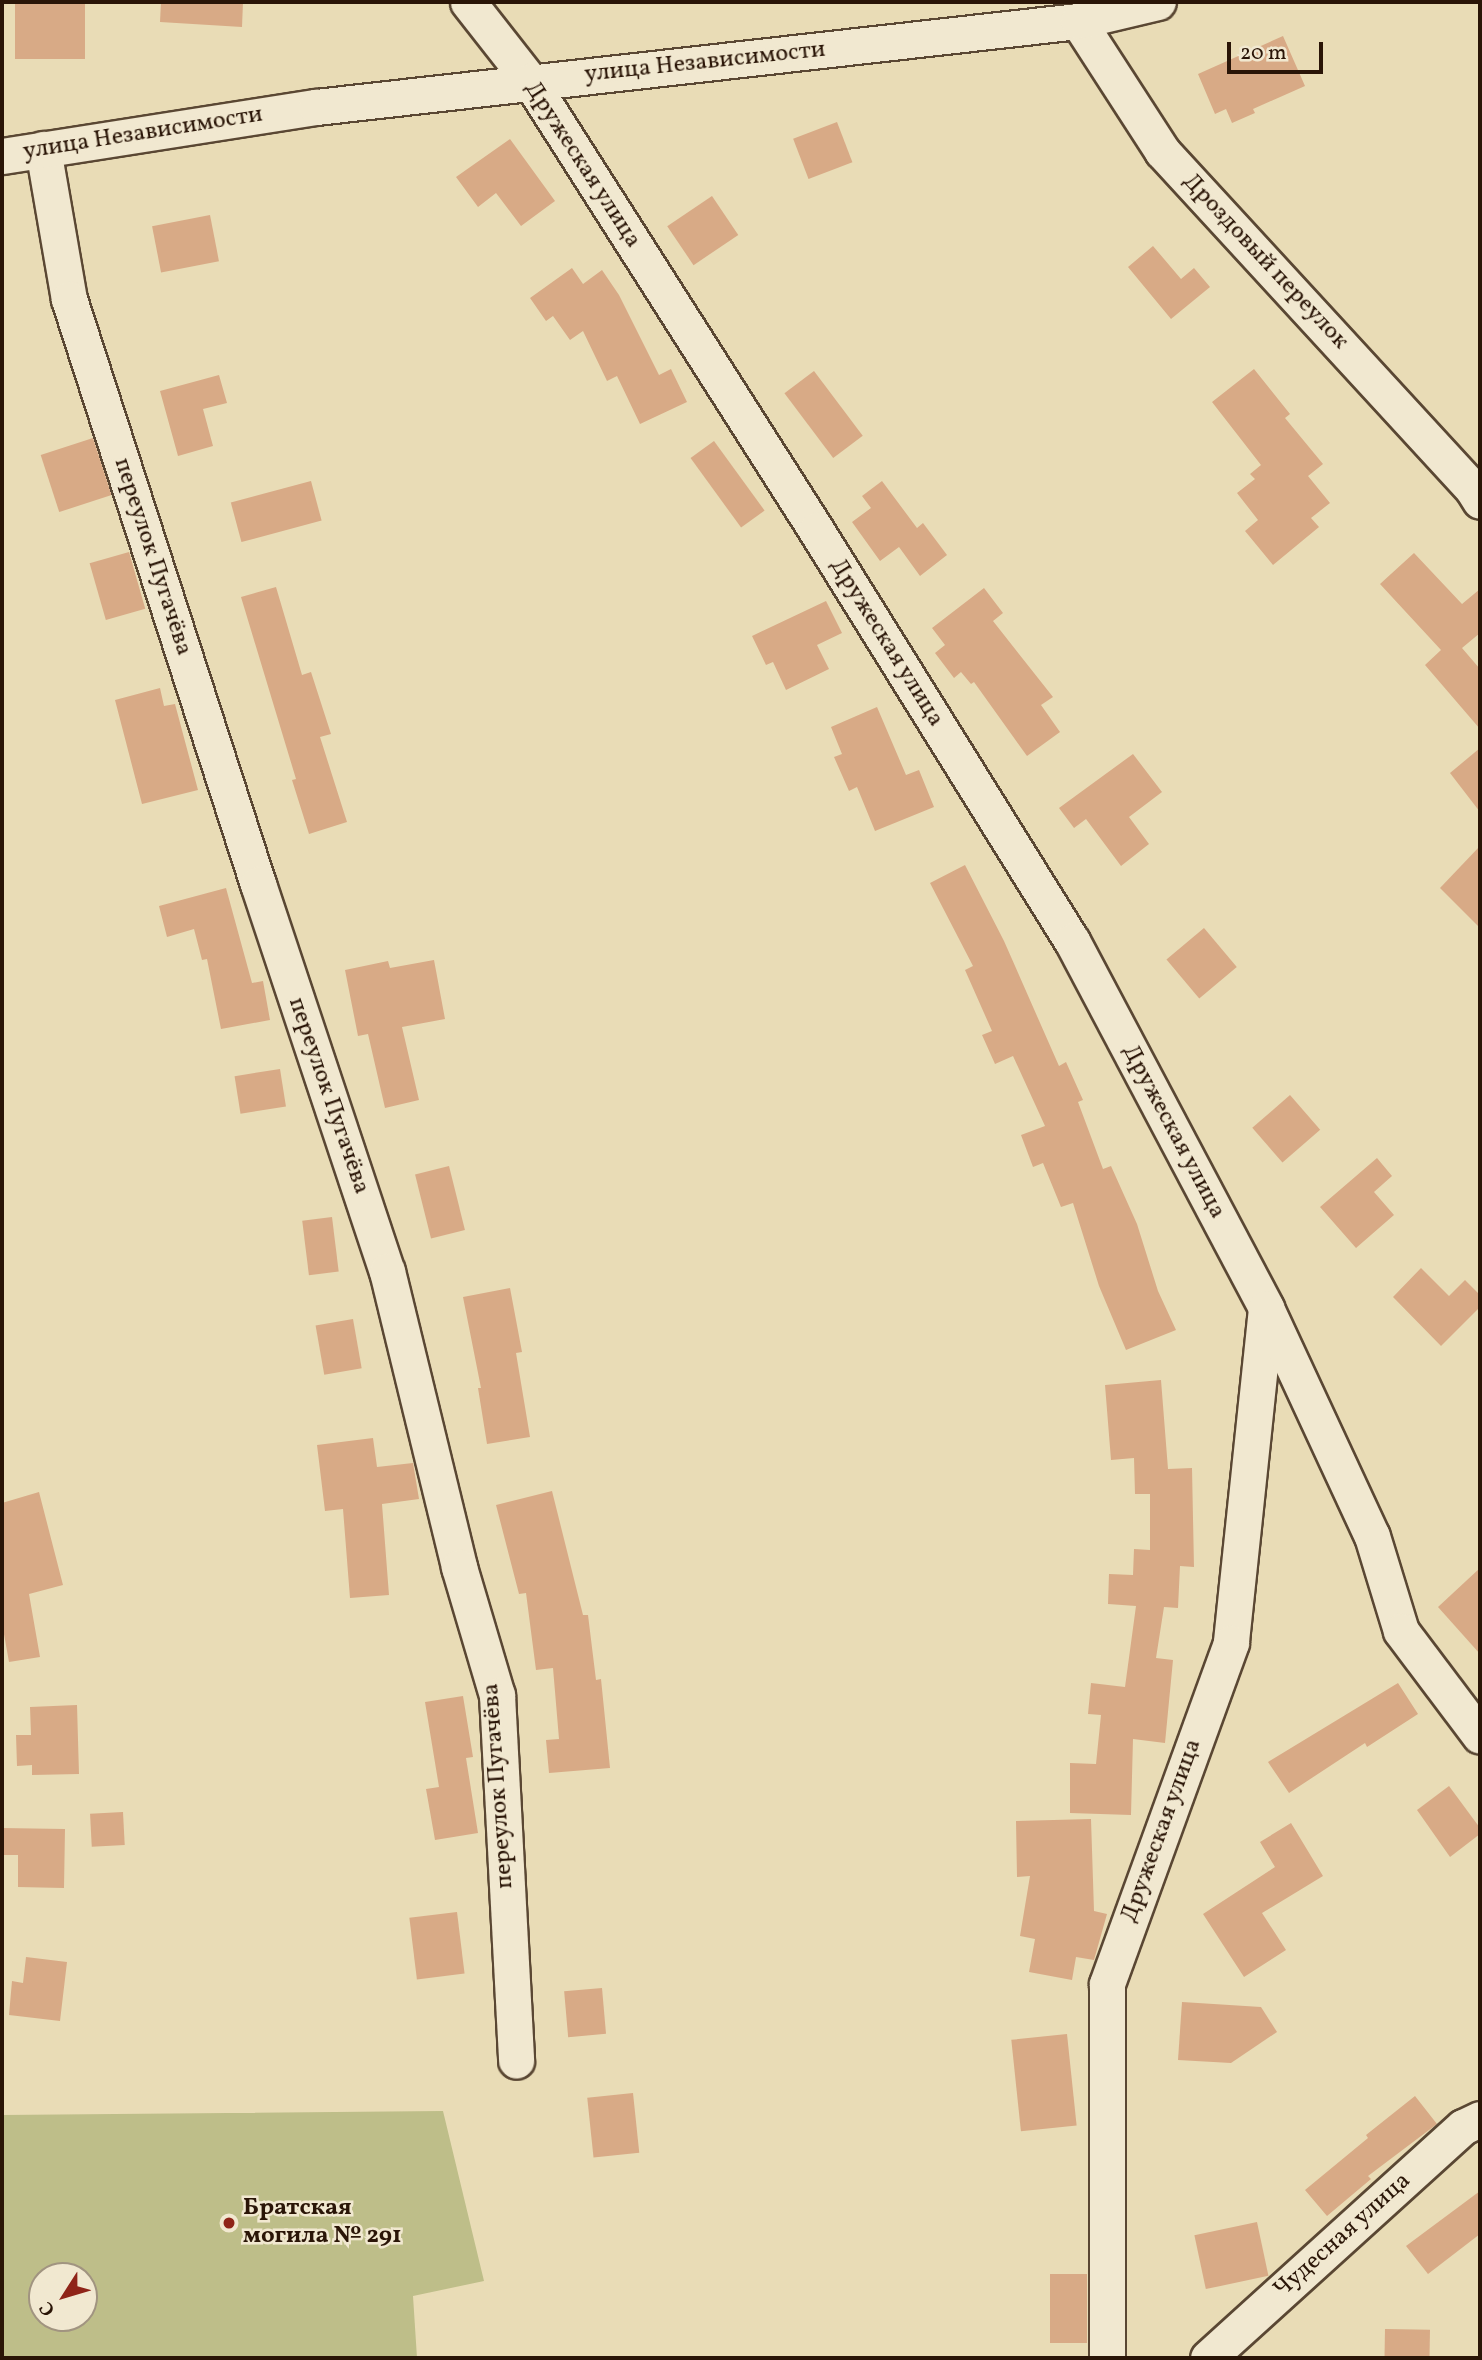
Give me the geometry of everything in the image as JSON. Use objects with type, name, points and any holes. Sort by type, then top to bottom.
[{"type":"street","name":"Дружеская улица","points":[[468,2],[530,81],[816,530],[1072,941],[1266,1308],[1372,1536],[1401,1631],[1480,1736]]},
{"type":"street","name":"улица Независимости","points":[[2,156],[162,129],[530,81],[1077,21],[1158,2]]},
{"type":"street","name":"Дроздовый переулок","points":[[1077,21],[1162,150],[1478,491]]},
{"type":"street","name":"переулок Пугачёва","points":[[43,149],[69,299],[249,858],[387,1271],[459,1567],[497,1695],[516,2061]]},
{"type":"street","name":"Дружеская улица","points":[[1107,2358],[1107,1984],[1231,1643],[1266,1308]]},
{"type":"street","name":"Чудесная улица","points":[[1208,2358],[1463,2127],[1480,2119]]},
{"type":"green space","points":[[443,2111],[484,2281],[413,2296],[417,2358],[2,2358],[2,2115]]},
{"type":"building","points":[[15,2],[85,2],[85,59],[15,59]]},
{"type":"building","points":[[161,2],[243,2],[242,27],[160,22]]},
{"type":"building","points":[[1283,36],[1305,86],[1253,109],[1255,113],[1232,123],[1226,109],[1215,114],[1198,74]]},
{"type":"building","points":[[837,122],[852,162],[809,179],[793,139]]},
{"type":"building","points":[[510,139],[555,201],[521,226],[496,193],[478,207],[456,177]]},
{"type":"building","points":[[712,196],[738,235],[694,265],[667,226]]},
{"type":"building","points":[[210,215],[219,261],[161,272],[152,226]]},
{"type":"building","points":[[1153,246],[1181,279],[1194,268],[1210,287],[1171,319],[1128,267]]},
{"type":"building","points":[[572,268],[583,284],[602,270],[619,295],[659,375],[671,369],[687,402],[640,424],[617,376],[607,381],[583,331],[570,340],[553,316],[546,321],[530,298]]},
{"type":"building","points":[[1254,369],[1290,414],[1285,418],[1323,464],[1308,476],[1330,503],[1311,518],[1319,527],[1273,565],[1245,531],[1258,520],[1237,493],[1255,479],[1250,474],[1261,465],[1212,402]]},
{"type":"building","points":[[814,371],[863,436],[833,458],[784,393]]},
{"type":"building","points":[[219,375],[227,403],[203,409],[213,446],[178,456],[160,391]]},
{"type":"building","points":[[93,438],[112,495],[59,512],[41,455]]},
{"type":"building","points":[[714,441],[765,511],[741,528],[691,458]]},
{"type":"building","points":[[311,481],[322,521],[241,542],[231,502]]},
{"type":"building","points":[[882,481],[917,528],[923,523],[947,555],[920,576],[899,547],[880,561],[852,522],[871,508],[862,496]]},
{"type":"building","points":[[129,552],[145,609],[106,620],[90,563]]},
{"type":"building","points":[[1414,553],[1462,604],[1480,589],[1480,633],[1462,648],[1480,669],[1480,729],[1425,665],[1441,650],[1380,584]]},
{"type":"building","points":[[276,587],[302,675],[311,672],[331,734],[320,737],[347,822],[309,834],[292,780],[296,779],[241,597]]},
{"type":"building","points":[[984,588],[1003,613],[993,621],[1053,697],[1041,705],[1060,732],[1027,756],[974,682],[971,684],[961,672],[954,678],[935,653],[945,645],[932,628]]},
{"type":"building","points":[[826,601],[842,633],[817,645],[829,669],[786,690],[773,662],[766,665],[752,636]]},
{"type":"building","points":[[160,688],[164,706],[175,704],[198,790],[142,804],[115,700]]},
{"type":"building","points":[[877,707],[906,775],[919,770],[934,807],[875,831],[857,787],[849,791],[834,757],[842,754],[831,727]]},
{"type":"building","points":[[1480,748],[1480,812],[1450,773]]},
{"type":"building","points":[[1133,754],[1162,792],[1129,817],[1149,844],[1121,866],[1086,819],[1074,828],[1059,808]]},
{"type":"building","points":[[1480,846],[1480,928],[1440,888]]},
{"type":"building","points":[[965,865],[1004,941],[1059,1066],[1066,1062],[1083,1100],[1078,1102],[1103,1169],[1111,1166],[1137,1224],[1158,1291],[1176,1330],[1126,1350],[1099,1286],[1073,1203],[1061,1207],[1043,1163],[1033,1167],[1021,1135],[1045,1126],[1013,1056],[995,1064],[982,1035],[992,1031],[965,970],[973,966],[930,883]]},
{"type":"building","points":[[226,888],[252,983],[263,981],[270,1020],[221,1029],[207,959],[202,960],[194,929],[167,937],[159,906]]},
{"type":"building","points":[[1204,928],[1237,967],[1199,999],[1166,959]]},
{"type":"building","points":[[434,960],[445,1019],[402,1027],[419,1100],[385,1108],[368,1034],[358,1036],[345,970],[388,961],[390,968]]},
{"type":"building","points":[[280,1069],[286,1107],[241,1114],[235,1076]]},
{"type":"building","points":[[1290,1095],[1320,1130],[1282,1163],[1252,1128]]},
{"type":"building","points":[[1377,1158],[1392,1176],[1374,1192],[1394,1215],[1356,1248],[1320,1207]]},
{"type":"building","points":[[449,1166],[465,1230],[431,1239],[415,1174]]},
{"type":"building","points":[[332,1217],[339,1272],[309,1275],[302,1221]]},
{"type":"building","points":[[1421,1268],[1449,1296],[1465,1280],[1480,1295],[1480,1307],[1441,1346],[1393,1297]]},
{"type":"building","points":[[510,1288],[522,1352],[516,1353],[530,1437],[487,1444],[478,1388],[481,1388],[463,1297]]},
{"type":"building","points":[[353,1319],[362,1368],[324,1375],[316,1326]]},
{"type":"building","points":[[1161,1380],[1168,1469],[1192,1468],[1194,1567],[1180,1566],[1178,1608],[1164,1607],[1156,1658],[1173,1660],[1165,1743],[1133,1739],[1131,1815],[1070,1813],[1070,1763],[1096,1764],[1101,1715],[1088,1714],[1091,1683],[1125,1687],[1136,1606],[1108,1604],[1109,1574],[1133,1575],[1134,1549],[1150,1550],[1150,1494],[1135,1494],[1134,1458],[1111,1460],[1105,1385]]},
{"type":"building","points":[[373,1438],[377,1467],[413,1463],[419,1499],[382,1504],[389,1595],[350,1598],[343,1509],[325,1511],[317,1445]]},
{"type":"building","points":[[552,1491],[583,1615],[588,1615],[596,1680],[601,1679],[610,1768],[549,1773],[546,1740],[559,1739],[553,1668],[536,1670],[526,1593],[519,1594],[496,1505]]},
{"type":"building","points":[[39,1492],[63,1585],[29,1594],[40,1657],[9,1662],[2,1623],[2,1503]]},
{"type":"building","points":[[1480,1568],[1480,1654],[1438,1607]]},
{"type":"building","points":[[1398,1683],[1418,1714],[1367,1747],[1365,1743],[1289,1793],[1268,1762]]},
{"type":"building","points":[[463,1696],[473,1757],[466,1758],[478,1833],[435,1840],[426,1789],[439,1787],[425,1702]]},
{"type":"building","points":[[77,1705],[79,1774],[32,1775],[32,1765],[17,1766],[16,1735],[31,1735],[30,1707]]},
{"type":"building","points":[[1449,1786],[1480,1828],[1480,1834],[1450,1857],[1417,1810]]},
{"type":"building","points":[[123,1812],[125,1845],[92,1847],[90,1814]]},
{"type":"building","points":[[1091,1819],[1094,1911],[1107,1914],[1094,1960],[1076,1957],[1072,1980],[1029,1972],[1035,1939],[1020,1936],[1030,1876],[1017,1877],[1016,1821]]},
{"type":"building","points":[[1291,1823],[1323,1876],[1262,1913],[1286,1950],[1244,1977],[1203,1914],[1275,1867],[1260,1842]]},
{"type":"building","points":[[2,1828],[65,1829],[64,1888],[18,1887],[18,1855],[2,1855]]},
{"type":"building","points":[[457,1912],[465,1974],[417,1979],[409,1918]]},
{"type":"building","points":[[26,1957],[67,1962],[60,2021],[9,2015],[12,1981],[23,1983]]},
{"type":"building","points":[[602,1988],[606,2034],[568,2037],[564,1991]]},
{"type":"building","points":[[1182,2002],[1261,2007],[1277,2032],[1231,2063],[1178,2060]]},
{"type":"building","points":[[1067,2034],[1077,2125],[1021,2131],[1011,2040]]},
{"type":"building","points":[[633,2093],[639,2153],[594,2157],[587,2098]]},
{"type":"building","points":[[1415,2096],[1437,2124],[1368,2176],[1371,2179],[1327,2216],[1305,2190],[1368,2138],[1366,2135]]},
{"type":"building","points":[[1480,2191],[1480,2234],[1428,2274],[1406,2246]]},
{"type":"building","points":[[1257,2222],[1268,2276],[1206,2289],[1194,2235]]},
{"type":"building","points":[[1050,2274],[1087,2274],[1087,2343],[1050,2343]]},
{"type":"building","points":[[1385,2329],[1430,2330],[1430,2358],[1384,2358]]},
{"type":"place","name":"Братская могила № 291","points":[[229,2223]]}]
